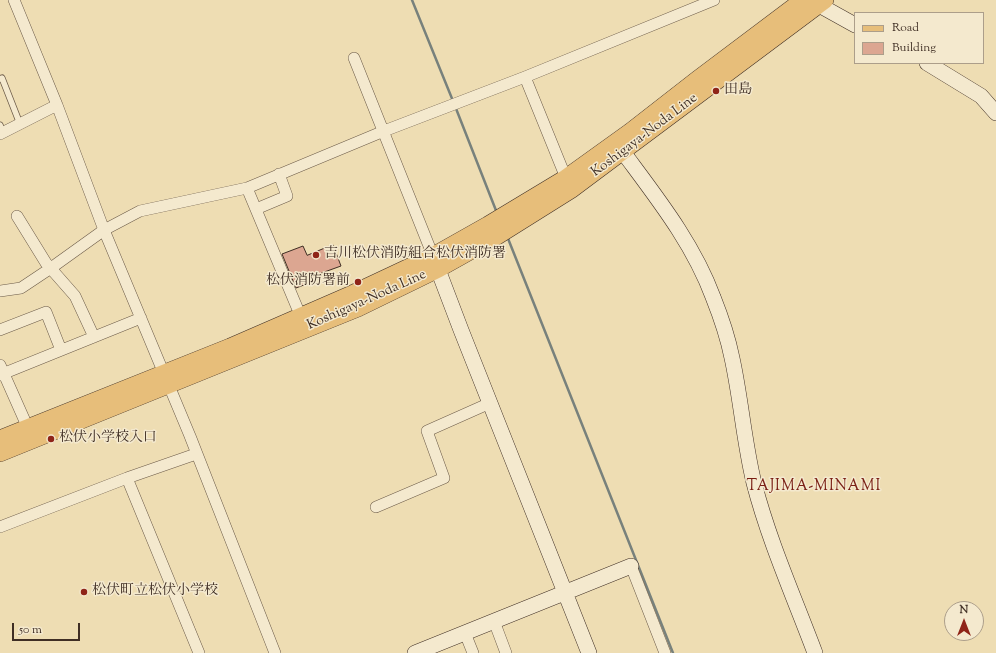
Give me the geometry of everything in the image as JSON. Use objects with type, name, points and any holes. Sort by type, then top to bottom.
[{"type":"main road","name":"Koshigaya-Noda Line","points":[[0,453],[377,283],[435,262],[497,236],[572,189],[623,152],[814,1]]},
{"type":"main road","name":"Koshigaya-Noda Line","points":[[0,439],[358,308],[435,262],[488,225],[566,178],[630,132],[698,79],[814,1]]},
{"type":"street","points":[[14,0],[57,105],[104,230],[166,379],[275,653]]},
{"type":"street","points":[[0,291],[21,288],[104,230],[140,211],[247,188],[714,0]]},
{"type":"street","points":[[814,1],[854,24]]},
{"type":"street","points":[[354,58],[588,653]]},
{"type":"street","points":[[929,64],[976,93],[996,113]]},
{"type":"street","points":[[525,77],[566,178]]},
{"type":"street","points":[[1,130],[20,124],[57,105]]},
{"type":"street","points":[[623,152],[680,231],[696,260],[713,297],[732,357],[748,454],[761,507],[774,546],[815,653]]},
{"type":"street","points":[[256,209],[287,196],[280,174]]},
{"type":"street","points":[[247,188],[301,317]]},
{"type":"street","points":[[17,216],[46,263],[75,296],[94,337]]},
{"type":"street","points":[[0,330],[46,312],[61,350]]},
{"type":"street","points":[[28,428],[1,371],[61,350],[141,318]]},
{"type":"street","points":[[376,507],[444,478],[427,431],[490,404]]},
{"type":"street","points":[[0,527],[127,478],[196,454]]},
{"type":"street","points":[[127,478],[200,653]]},
{"type":"street","points":[[415,653],[432,650],[465,633],[631,566],[665,653]]},
{"type":"street","points":[[494,621],[506,653]]},
{"type":"street","points":[[465,633],[473,653]]},
{"type":"lane","points":[[0,78],[2,78],[20,124]]},
{"type":"building","points":[[333,245],[341,266],[316,275],[317,280],[296,288],[282,254],[303,246],[307,255]]},
{"type":"waterway","points":[[412,0],[453,101]]},
{"type":"waterway","points":[[455,106],[497,213]]},
{"type":"waterway","points":[[507,236],[673,653]]},
{"type":"place","name":"田島","points":[[716,91]]},
{"type":"place","name":"吉川松伏消防組合松伏消防署","points":[[316,255]]},
{"type":"place","name":"松伏消防署前","points":[[358,282]]},
{"type":"place","name":"松伏小学校入口","points":[[51,439]]},
{"type":"place","name":"松伏町立松伏小学校","points":[[84,592]]},
{"type":"district","name":"TAJIMA-MINAMI","points":[[814,487]]}]
